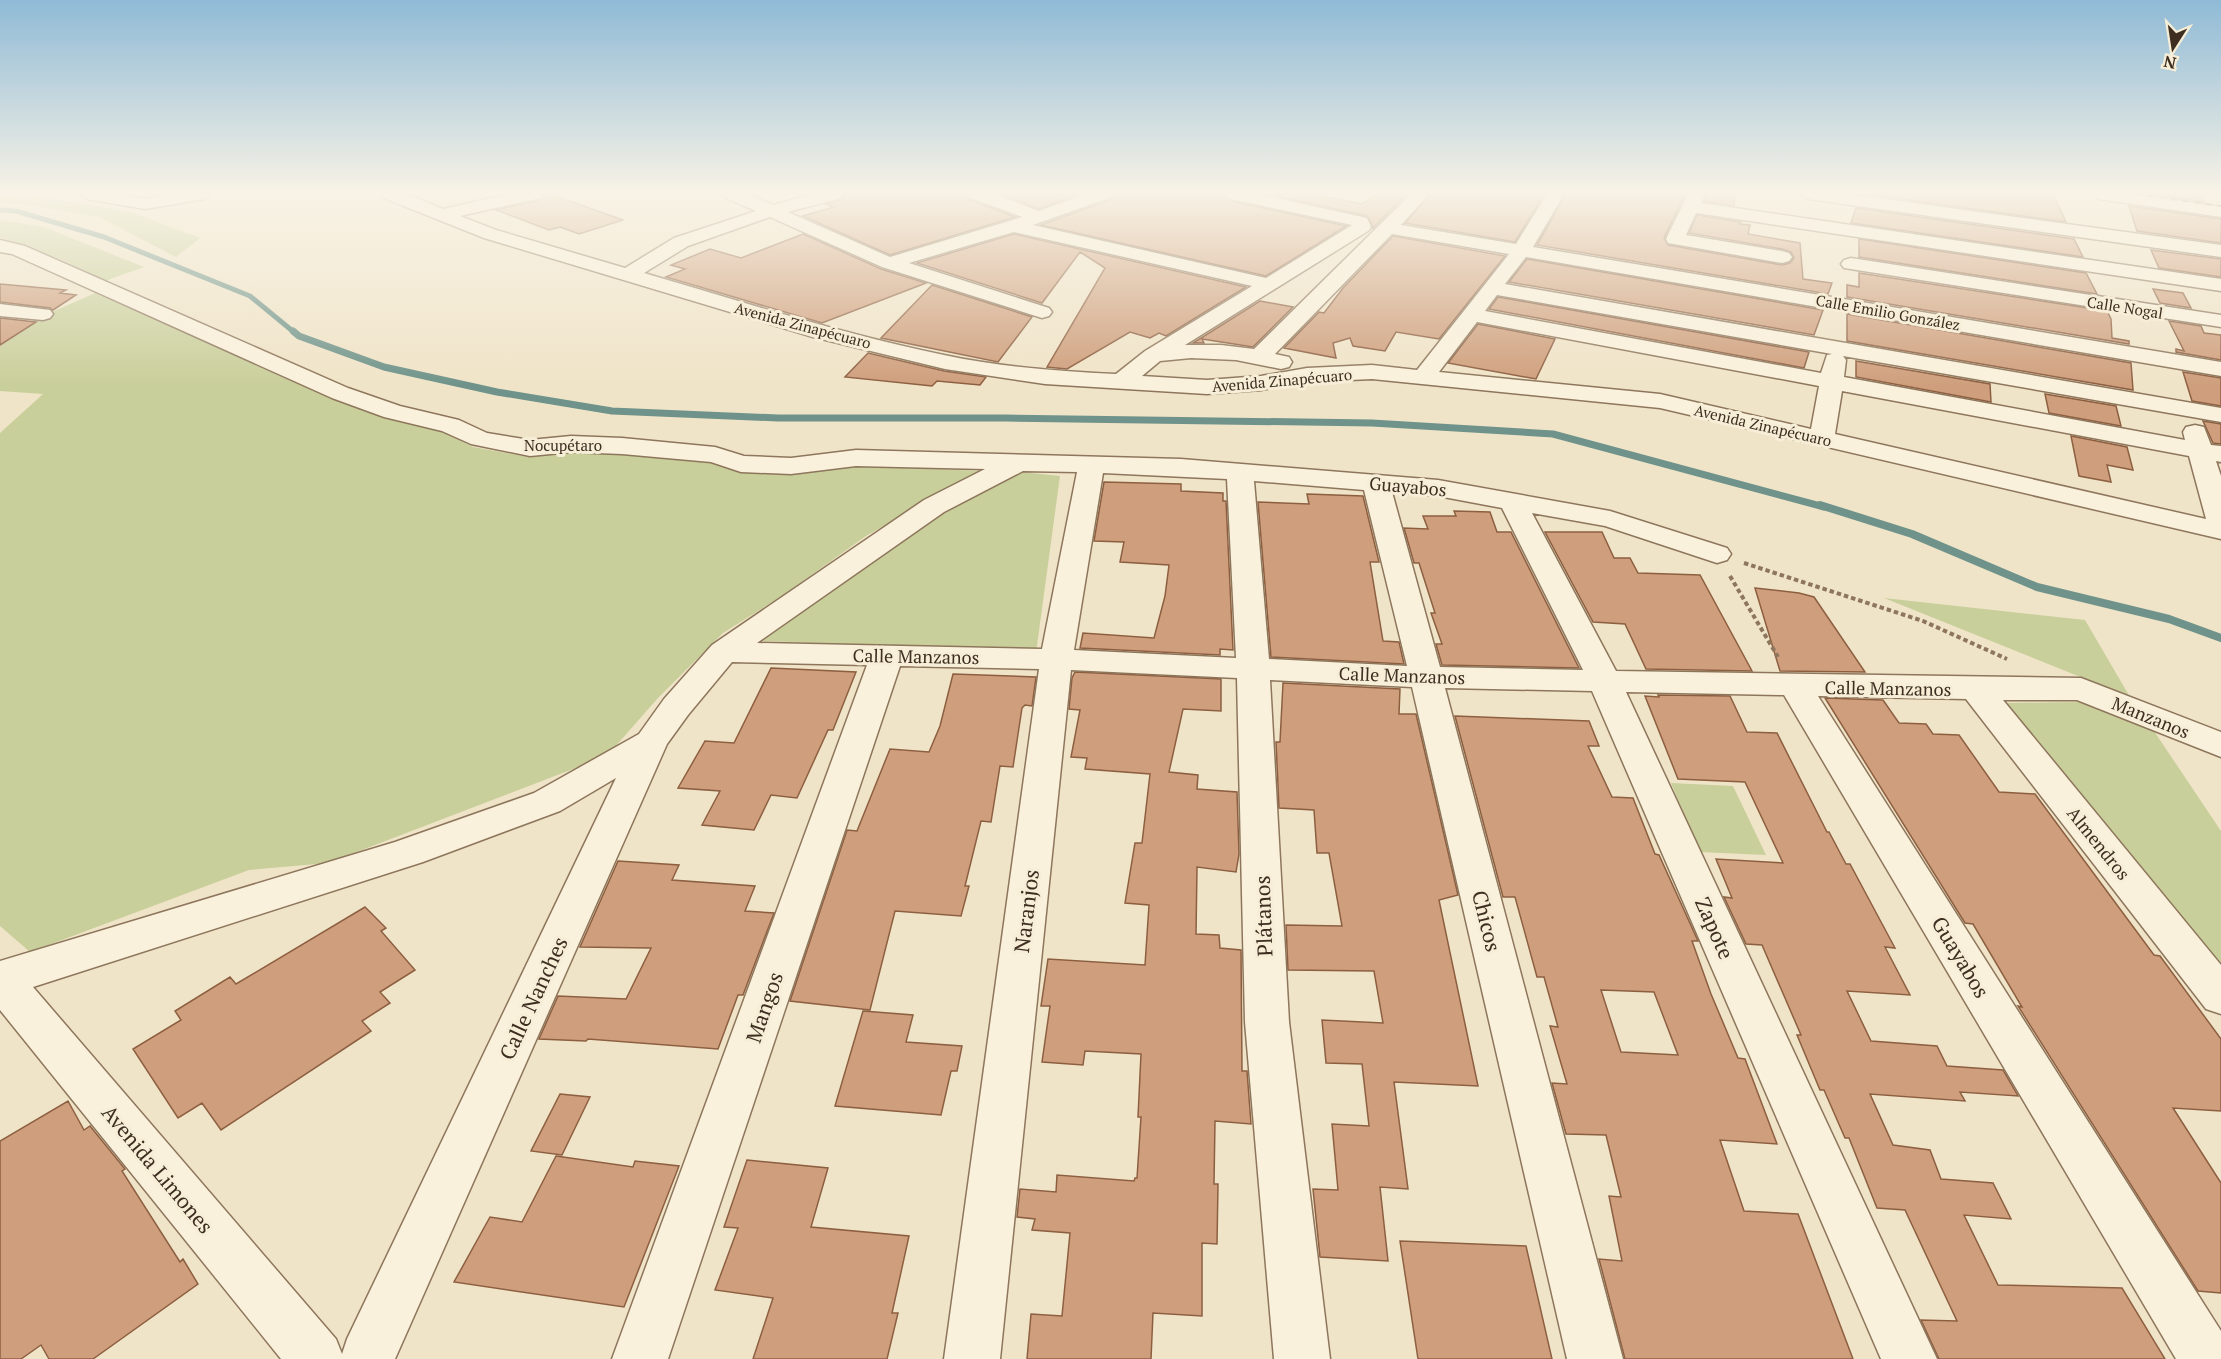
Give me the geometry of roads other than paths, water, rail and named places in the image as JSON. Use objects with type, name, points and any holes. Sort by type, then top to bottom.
[{"type":"street","name":"Nocupétaro","points":[[33,257],[340,393],[393,412],[450,425],[480,439],[530,448],[571,444],[622,446],[715,455],[741,464],[791,466],[856,458],[1091,465]]},
{"type":"street","name":"Avenida Zinapécuaro","points":[[566,257],[578,261],[625,260],[821,332],[945,362],[1045,377],[1207,387],[1261,383],[1307,375],[1372,372],[1660,401],[2221,531]]},
{"type":"street","points":[[625,260],[633,257]]},
{"type":"street","points":[[877,257],[1042,312]]},
{"type":"street","points":[[889,263],[908,257]]},
{"type":"street","points":[[1151,257],[1267,284]]},
{"type":"street","points":[[1121,382],[1153,356],[1311,257]]},
{"type":"street","points":[[1260,356],[1359,257]]},
{"type":"street","points":[[1423,377],[1516,257]]},
{"type":"street","name":"Calle Emilio González","points":[[1565,257],[2175,360]]},
{"type":"street","points":[[1822,439],[1852,257]]},
{"type":"street","points":[[2031,257],[2221,285]]},
{"type":"street","points":[[2136,257],[2211,452],[2221,522]]},
{"type":"street","name":"Calle Nogal","points":[[1851,264],[2175,360],[2221,321]]},
{"type":"street","points":[[1491,288],[1837,346],[2175,360],[2221,369]]},
{"type":"street","points":[[0,310],[33,313],[0,323]]},
{"type":"street","points":[[1471,315],[2211,452]]},
{"type":"street","points":[[1153,356],[1186,351],[1226,351],[1260,356],[1290,365],[1307,375]]},
{"type":"street","points":[[2175,360],[2221,415]]},
{"type":"street","name":"Calle Nanches","points":[[367,1359],[651,742],[676,707],[723,652],[934,506],[1017,463]]},
{"type":"street","name":"Guayabos","points":[[1091,465],[1181,467],[1438,488],[1610,519],[1717,554]]},
{"type":"street","name":"Naranjos","points":[[972,1359],[1056,659],[1091,465]]},
{"type":"street","name":"Plátanos","points":[[1240,472],[1253,668],[1267,1022],[1302,1359]]},
{"type":"street","name":"Chicos","points":[[1376,483],[1595,1359]]},
{"type":"street","name":"Zapote","points":[[1512,501],[1604,680],[1909,1359]]},
{"type":"street","name":"Calle Manzanos","points":[[723,652],[1056,659],[1426,677],[1976,690],[2081,688]]},
{"type":"street","name":"Mangos","points":[[640,1359],[887,655]]},
{"type":"street","name":"Guayabos","points":[[1795,686],[2207,1359]]},
{"type":"street","name":"Manzanos","points":[[2081,688],[2217,747]]},
{"type":"street","name":"Almendros","points":[[1976,690],[2221,996]]},
{"type":"street","points":[[0,980],[409,852],[547,802],[651,742]]},
{"type":"street","name":"Avenida Limones","points":[[0,980],[316,1359]]},
{"type":"waterway","points":[[155,257],[250,296],[295,333]]},
{"type":"waterway","points":[[293,331],[299,336],[384,367],[497,392],[612,411],[778,418],[1006,418],[1372,423],[1553,434],[1824,507]]},
{"type":"waterway","points":[[1820,505],[1912,534],[2037,587],[2169,619],[2221,638]]}]
